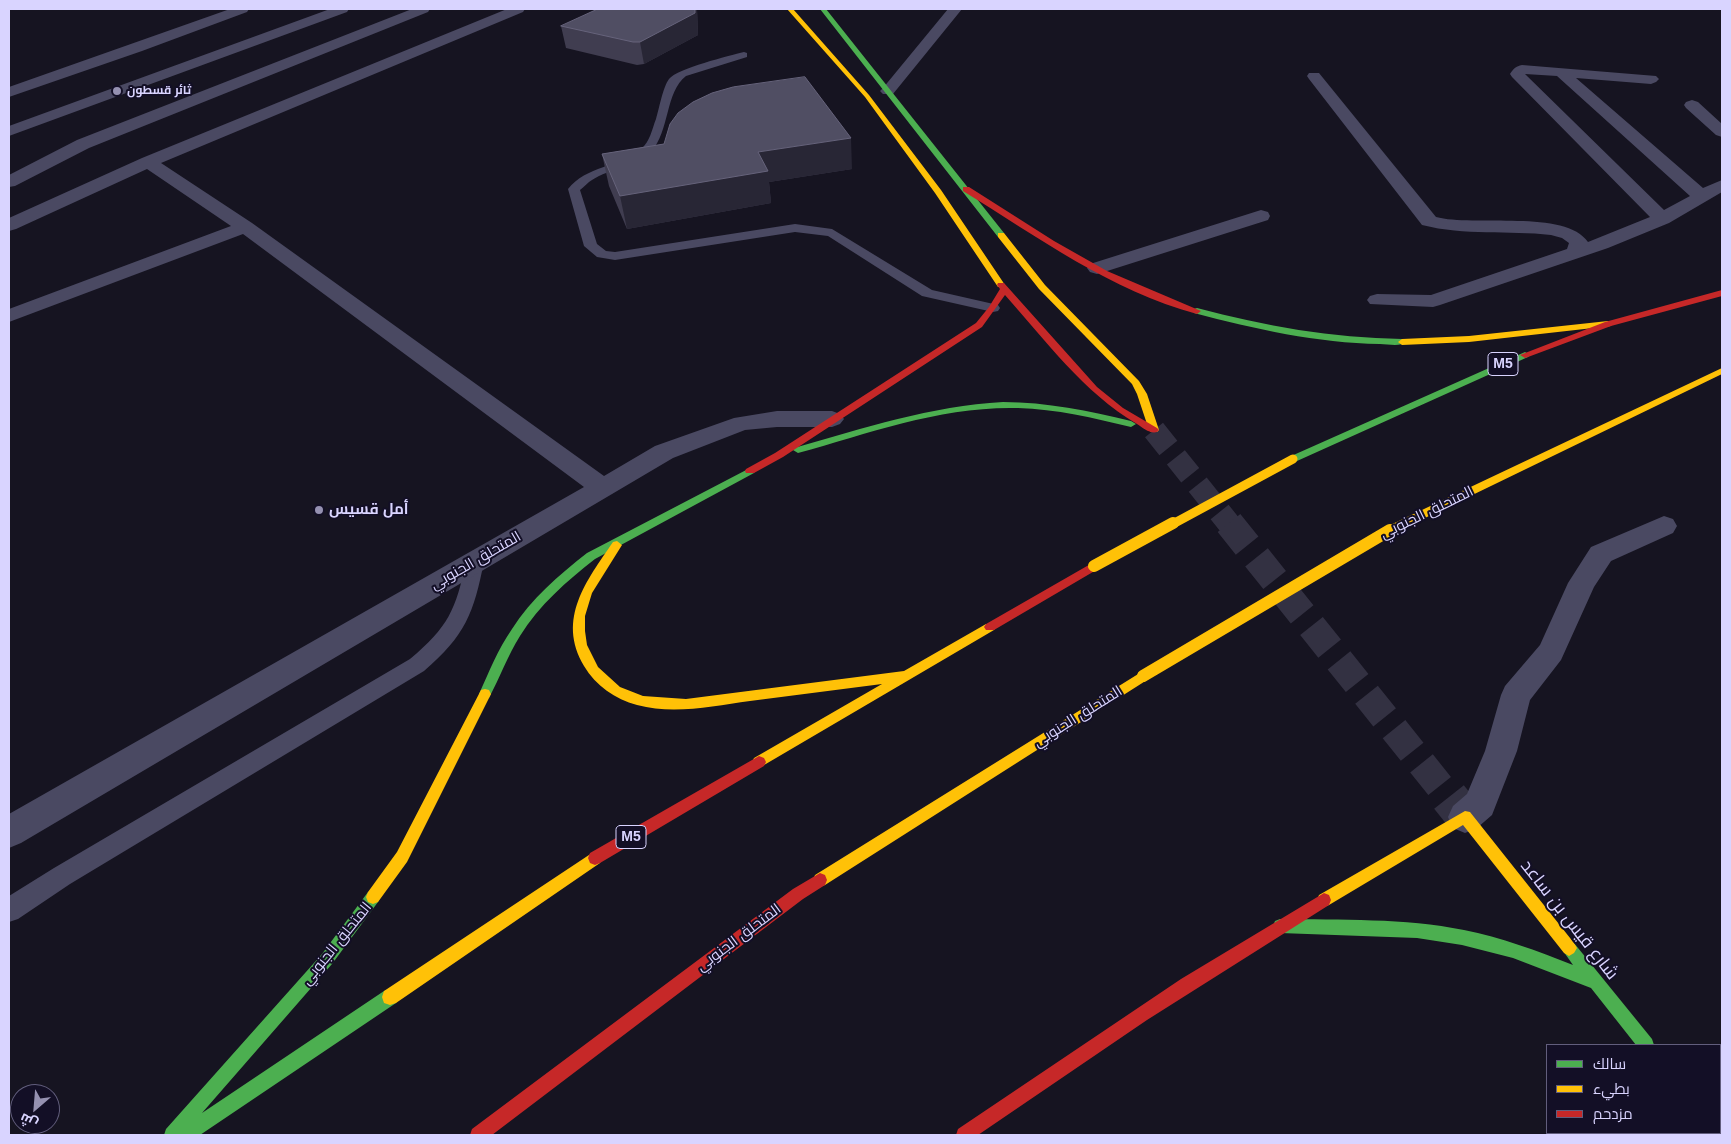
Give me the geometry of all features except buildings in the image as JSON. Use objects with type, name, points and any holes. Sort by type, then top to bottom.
[{"type":"main road","points":[[790,9],[867,96],[938,192],[1004,290],[1094,389],[1120,410],[1154,430]]},
{"type":"main road","points":[[823,9],[1042,287],[1136,383],[1142,394],[1154,430]]},
{"type":"main road","points":[[966,189],[1097,268],[1155,296],[1225,319],[1293,333],[1344,339],[1425,342],[1608,324]]},
{"type":"main road","points":[[779,455],[832,418],[979,324],[993,308],[1004,290]]},
{"type":"main road","name":"M5","points":[[185,1135],[604,852],[1094,566],[1293,459],[1516,358],[1608,324],[1722,293]]},
{"type":"main road","name":"المتحلق الجنوبي","points":[[478,1135],[798,894],[1142,676],[1390,530],[1722,372]]},
{"type":"main road","points":[[779,455],[942,413],[985,406],[1022,406],[1058,409],[1099,416],[1154,430]]},
{"type":"main road","name":"المتحلق الجنوبي","points":[[172,1135],[327,959],[402,857],[519,627],[539,602],[565,576],[591,556],[779,455]]},
{"type":"main road","points":[[621,539],[590,586],[581,606],[577,626],[579,646],[589,666],[606,683],[629,696],[656,703],[686,704],[905,676]]},
{"type":"main road","points":[[964,1135],[1063,1066],[1280,926],[1465,817]]},
{"type":"main road","name":"شارع قيس بن ساعد","points":[[1465,817],[1645,1044]]},
{"type":"main road","points":[[1280,926],[1424,930],[1463,937],[1503,947],[1549,963],[1597,983]]},
{"type":"street","points":[[9,92],[137,48],[242,9]]},
{"type":"street","points":[[9,131],[342,9]]},
{"type":"street","points":[[9,182],[83,144],[423,9]]},
{"type":"street","points":[[9,225],[148,162],[518,9]]},
{"type":"street","points":[[888,91],[955,9]]},
{"type":"street","points":[[1651,79],[1522,69],[1517,74],[1662,220]]},
{"type":"street","points":[[1561,72],[1701,196]]},
{"type":"street","points":[[1314,76],[1429,221],[1443,226],[1530,228],[1563,231],[1575,237],[1579,242],[1575,254]]},
{"type":"street","points":[[1692,105],[1722,132]]},
{"type":"street","points":[[148,162],[245,227],[603,488]]},
{"type":"street","points":[[1377,300],[1433,301],[1575,254],[1662,220],[1701,196],[1722,186]]},
{"type":"street","points":[[1097,268],[1260,216]]},
{"type":"street","points":[[9,316],[245,227]]},
{"type":"street","name":"المتحلق الجنوبي","points":[[9,832],[664,452],[742,423],[777,419],[832,418]]},
{"type":"street","points":[[1465,817],[1480,804],[1501,751],[1516,695],[1551,652],[1582,583],[1591,568],[1601,554],[1664,526]]},
{"type":"lane","points":[[744,55],[682,74],[672,81],[656,136],[647,150],[636,158],[588,177],[574,189],[591,246],[602,254],[616,256],[795,228],[812,229],[832,233],[927,293],[993,308]]},
{"type":"lane","points":[[9,910],[62,876],[416,666],[435,650],[451,631],[464,608],[475,561]]},
{"type":"tunnel","points":[[1154,430],[1230,525]]},
{"type":"tunnel","points":[[1229,523],[1450,799]]},
{"type":"tunnel","points":[[1449,797],[1465,817]]},
{"type":"traffic: fast","points":[[823,9],[1001,235]]},
{"type":"traffic: fast","points":[[1197,311],[1247,324],[1298,334],[1350,340],[1402,342]]},
{"type":"traffic: fast","points":[[1293,459],[1525,355]]},
{"type":"traffic: fast","points":[[798,450],[899,421],[977,406],[1035,406],[1083,413],[1131,424]]},
{"type":"traffic: fast","points":[[485,694],[506,650],[527,616],[553,588],[591,556],[750,471]]},
{"type":"traffic: fast","points":[[172,1135],[327,959],[373,897]]},
{"type":"traffic: fast","points":[[1280,926],[1394,929],[1440,933],[1513,950],[1595,982]]},
{"type":"traffic: fast","points":[[1569,948],[1645,1044]]},
{"type":"traffic: fast","points":[[185,1135],[390,997]]},
{"type":"traffic: slow","points":[[790,9],[867,96],[938,192],[1001,285]]},
{"type":"traffic: slow","points":[[1001,235],[1042,287],[1136,383],[1142,394],[1154,430]]},
{"type":"traffic: slow","points":[[1402,342],[1469,339],[1608,324]]},
{"type":"traffic: slow","points":[[1390,530],[1722,371]]},
{"type":"traffic: slow","points":[[1094,566],[1293,459]]},
{"type":"traffic: slow","points":[[1143,676],[1390,530]]},
{"type":"traffic: slow","points":[[617,545],[586,593],[579,616],[579,631],[581,645],[594,671],[615,690],[629,697],[650,702],[686,704],[905,676]]},
{"type":"traffic: slow","points":[[759,762],[990,627]]},
{"type":"traffic: slow","points":[[820,880],[1143,676]]},
{"type":"traffic: slow","points":[[373,897],[402,857],[485,694]]},
{"type":"traffic: slow","points":[[1324,900],[1465,817],[1569,948]]},
{"type":"traffic: slow","points":[[390,997],[595,858]]},
{"type":"traffic: jam","points":[[966,189],[1051,243],[1104,273],[1150,294],[1197,311]]},
{"type":"traffic: jam","points":[[1001,285],[1094,389],[1120,410],[1154,430]]},
{"type":"traffic: jam","points":[[750,471],[779,455],[979,325],[993,308],[1004,290]]},
{"type":"traffic: jam","points":[[1525,355],[1608,324],[1722,293]]},
{"type":"traffic: jam","points":[[990,627],[1094,566]]},
{"type":"traffic: jam","points":[[595,858],[759,762]]},
{"type":"traffic: jam","points":[[478,1135],[798,894],[820,880]]},
{"type":"traffic: jam","points":[[964,1135],[1142,1014],[1324,900]]},
{"type":"place","name":"ثائر قسطون","points":[[117,91]]},
{"type":"place","name":"أمل قسيس","points":[[319,510]]}]
